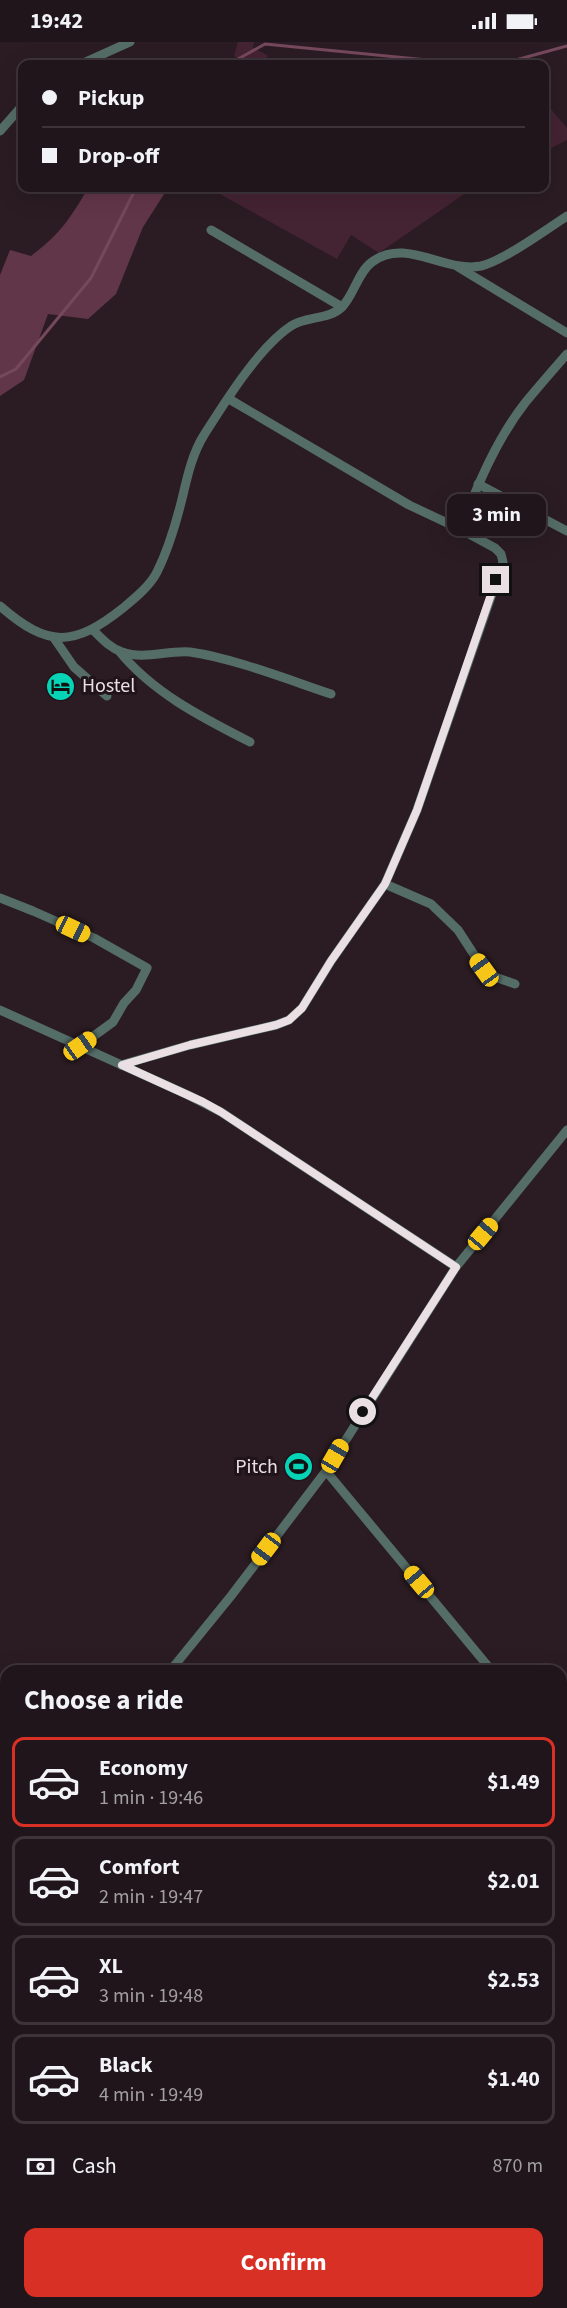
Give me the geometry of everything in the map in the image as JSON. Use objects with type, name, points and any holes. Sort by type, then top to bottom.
[{"type":"street","points":[[90,60],[130,42]]},
{"type":"street","points":[[0,131],[18,110]]},
{"type":"street","points":[[456,266],[484,266],[530,241],[567,216]]},
{"type":"street","points":[[211,230],[342,307]]},
{"type":"street","points":[[0,606],[40,634],[54,638],[71,637],[93,630],[131,601],[157,574],[176,521],[194,456],[203,436],[255,362],[282,332],[294,324],[334,313],[342,307],[370,264],[388,253],[428,257],[456,266],[567,333]]},
{"type":"street","points":[[460,529],[478,484],[519,412],[567,354]]},
{"type":"street","points":[[122,1065],[190,1045],[276,1025],[289,1020],[302,1008],[331,961],[385,884],[417,810],[502,562],[501,554],[495,549],[410,505],[229,399]]},
{"type":"street","points":[[478,484],[567,531]]},
{"type":"street","points":[[93,630],[107,644],[132,655],[189,652],[331,694]]},
{"type":"street","points":[[54,638],[74,667],[107,696]]},
{"type":"street","points":[[119,651],[142,675],[170,697],[201,717],[250,742]]},
{"type":"street","points":[[385,884],[431,904],[458,930],[484,970],[495,977],[515,984]]},
{"type":"street","points":[[0,898],[108,945],[147,968],[136,990],[124,1003],[111,1024],[80,1046]]},
{"type":"street","points":[[0,1010],[28,1025],[80,1046],[221,1112],[456,1267]]},
{"type":"street","points":[[175,1665],[231,1596],[326,1471],[456,1267],[567,1130]]},
{"type":"street","points":[[326,1471],[487,1665]]},
{"type":"shaded area","points":[[238,42],[254,42],[253,48],[267,55],[268,60],[240,60],[234,56]]},
{"type":"shaded area","points":[[549,107],[567,128],[567,140],[549,149]]},
{"type":"shaded area","points":[[86,192],[165,192],[143,227],[116,294],[88,319],[48,314],[24,380],[0,396],[0,275],[10,250],[31,256],[50,240],[76,209]]},
{"type":"shaded area","points":[[216,192],[467,192],[379,253],[351,235],[337,259]]},
{"type":"waterway","points":[[236,60],[265,44],[427,60]]},
{"type":"waterway","points":[[516,60],[567,46]]},
{"type":"waterway","points":[[0,377],[16,369],[91,278],[134,192]]},
{"type":"place","name":"Hostel","points":[[61,686]]},
{"type":"place","name":"Pitch","points":[[299,1467]]},
{"type":"route","points":[[363,1412],[456,1267],[221,1112],[122,1065],[190,1045],[276,1025],[289,1020],[302,1008],[331,961],[385,884],[417,810],[496,580]]}]
